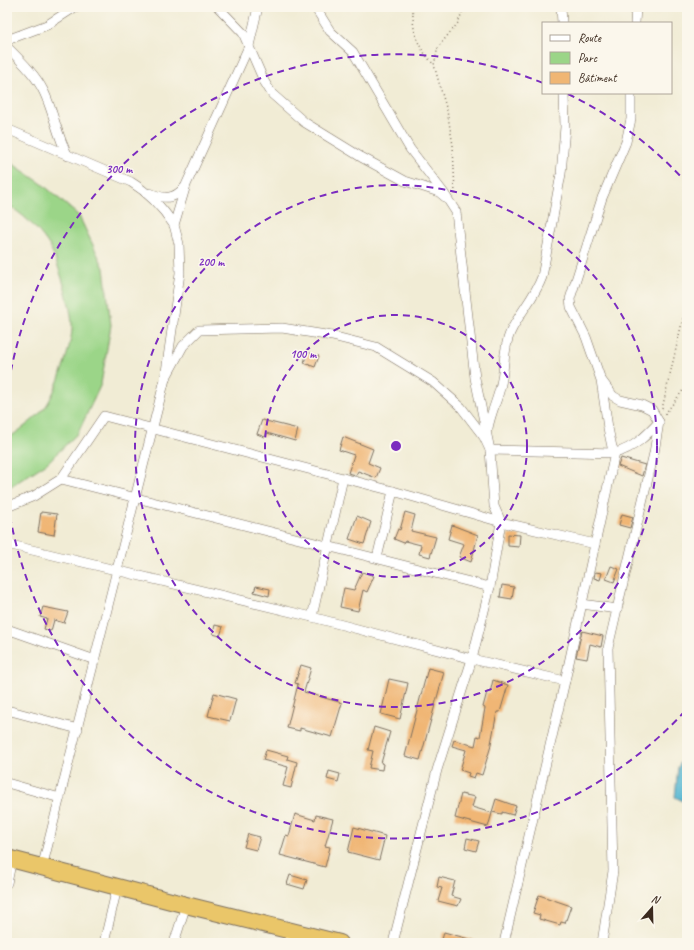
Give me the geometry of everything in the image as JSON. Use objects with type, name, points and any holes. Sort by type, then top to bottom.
[{"type":"highway","points":[[9,859],[186,905],[291,937],[340,943]]},
{"type":"street","points":[[7,40],[47,25],[75,7]]},
{"type":"street","points":[[218,7],[243,33],[264,81],[272,94],[304,122],[361,157],[405,181],[439,192],[449,200]]},
{"type":"street","points":[[174,224],[186,185],[249,46],[258,7]]},
{"type":"street","points":[[255,20],[263,7]]},
{"type":"street","points":[[315,7],[330,31],[353,52],[410,149],[449,200],[456,212],[476,378],[488,433],[494,506],[501,522],[490,587],[472,659],[437,770],[393,943]]},
{"type":"street","points":[[561,7],[562,22]]},
{"type":"street","points":[[635,22],[636,7]]},
{"type":"street","points":[[7,47],[28,70],[44,92],[62,146],[68,156]]},
{"type":"street","points":[[488,433],[490,414],[501,383],[510,334],[522,311],[538,290],[542,277],[561,174],[565,127],[564,94]]},
{"type":"street","points":[[504,943],[565,681],[615,453],[612,447],[608,428],[601,380],[586,337],[571,307],[570,298],[602,198],[626,142],[631,119],[631,94]]},
{"type":"street","points":[[7,129],[131,182],[145,191],[162,198],[172,197],[179,194],[186,185]]},
{"type":"street","points":[[42,868],[154,429],[165,379],[180,273],[179,244],[174,224],[164,210],[145,191]]},
{"type":"street","points":[[165,379],[183,346],[199,330],[282,328],[361,342],[376,347],[434,382],[461,407],[484,437],[490,450]]},
{"type":"street","points":[[601,380],[613,396],[620,400],[642,404],[652,410],[659,422],[654,453],[608,648],[613,872],[602,943]]},
{"type":"street","points":[[7,507],[34,496],[62,478],[104,416],[393,491],[501,522],[596,544]]},
{"type":"street","points":[[490,450],[615,453],[626,450],[645,438],[659,422]]},
{"type":"street","points":[[62,478],[490,587]]},
{"type":"street","points":[[312,617],[343,478]]},
{"type":"street","points":[[377,558],[393,491]]},
{"type":"street","points":[[7,544],[312,617],[472,659],[565,681]]},
{"type":"street","points":[[582,604],[617,609]]},
{"type":"street","points":[[7,629],[95,660]]},
{"type":"street","points":[[7,710],[78,728]]},
{"type":"street","points":[[7,783],[60,798]]},
{"type":"street","points":[[7,883],[9,859]]},
{"type":"street","points":[[104,943],[117,888]]},
{"type":"street","points":[[174,943],[186,905]]},
{"type":"path","points":[[413,7],[415,39],[424,54],[434,65],[447,111],[453,145],[456,212]]},
{"type":"path","points":[[434,65],[438,47],[458,23],[464,7]]},
{"type":"path","points":[[684,212],[687,204]]},
{"type":"path","points":[[659,422],[687,301]]},
{"type":"path","points":[[659,422],[687,385]]},
{"type":"green space","points":[[7,160],[41,183],[79,216],[104,268],[111,325],[101,384],[78,433],[47,463],[7,489],[7,439],[38,415],[50,399],[59,380],[66,356],[71,336],[72,320],[60,271],[51,249],[34,226],[18,212],[7,205]]},
{"type":"water","points":[[687,752],[687,803],[675,797],[678,767]]},
{"type":"building","points":[[307,352],[319,356],[315,367],[304,363]]},
{"type":"building","points":[[262,420],[298,429],[295,441],[267,433],[265,437],[257,434]]},
{"type":"building","points":[[343,437],[373,449],[368,463],[380,468],[376,478],[358,471],[356,475],[348,473],[354,455],[339,450]]},
{"type":"building","points":[[621,458],[645,465],[642,476],[618,466]]},
{"type":"building","points":[[41,512],[57,514],[54,535],[38,532]]},
{"type":"building","points":[[405,512],[415,515],[411,531],[436,537],[430,557],[419,554],[421,545],[405,541],[404,543],[394,539],[398,529],[400,530]]},
{"type":"building","points":[[622,514],[633,517],[630,528],[619,525]]},
{"type":"building","points":[[357,516],[371,522],[364,544],[349,539]]},
{"type":"building","points":[[452,525],[478,535],[471,562],[459,557],[464,544],[448,539]]},
{"type":"building","points":[[508,534],[520,535],[519,547],[508,546]]},
{"type":"building","points":[[611,566],[619,569],[614,582],[606,579]]},
{"type":"building","points":[[362,572],[374,576],[367,592],[363,590],[358,611],[340,607],[344,588],[354,590]]},
{"type":"building","points":[[595,572],[602,573],[600,580],[594,578]]},
{"type":"building","points":[[502,585],[514,587],[512,599],[500,597]]},
{"type":"building","points":[[256,586],[270,589],[269,596],[254,592]]},
{"type":"building","points":[[43,607],[68,612],[64,623],[54,620],[51,631],[44,629],[47,619],[40,617]]},
{"type":"building","points":[[215,625],[223,627],[220,636],[213,634]]},
{"type":"building","points":[[582,631],[603,636],[601,647],[590,644],[587,659],[576,657]]},
{"type":"building","points":[[301,665],[311,668],[304,692],[342,703],[332,737],[300,728],[300,731],[287,728],[298,684],[295,683]]},
{"type":"building","points":[[428,668],[444,672],[420,760],[405,756]]},
{"type":"building","points":[[389,679],[408,683],[400,719],[381,714]]},
{"type":"building","points":[[493,680],[508,685],[500,712],[497,712],[490,749],[482,775],[476,773],[474,778],[468,776],[469,773],[460,770],[466,750],[452,746],[454,740],[475,746],[477,736],[480,737],[485,708],[483,707],[487,692],[490,693]]},
{"type":"building","points":[[214,693],[236,699],[230,721],[208,716]]},
{"type":"building","points":[[374,727],[390,732],[381,763],[383,764],[382,770],[369,768],[373,751],[368,750]]},
{"type":"building","points":[[266,750],[288,756],[287,759],[297,762],[291,788],[283,786],[288,767],[263,760]]},
{"type":"building","points":[[329,771],[340,774],[338,782],[327,779]]},
{"type":"building","points":[[461,794],[475,797],[472,807],[492,813],[488,827],[455,818]]},
{"type":"building","points":[[496,799],[516,806],[513,815],[502,812],[502,814],[492,812]]},
{"type":"building","points":[[295,814],[315,820],[316,815],[333,819],[325,846],[330,847],[325,867],[280,855],[286,835],[289,836]]},
{"type":"building","points":[[354,827],[385,836],[379,860],[348,852]]},
{"type":"building","points":[[248,834],[260,837],[256,850],[244,847]]},
{"type":"building","points":[[467,838],[479,841],[476,851],[465,848]]},
{"type":"building","points":[[290,875],[307,880],[304,889],[287,884]]},
{"type":"building","points":[[439,877],[455,881],[451,896],[461,899],[458,906],[438,901],[442,888],[437,887]]},
{"type":"building","points":[[539,895],[571,906],[565,923],[561,922],[560,925],[539,919],[540,915],[533,913]]},
{"type":"building","points":[[444,932],[476,941],[476,943],[454,943],[442,940]]}]
